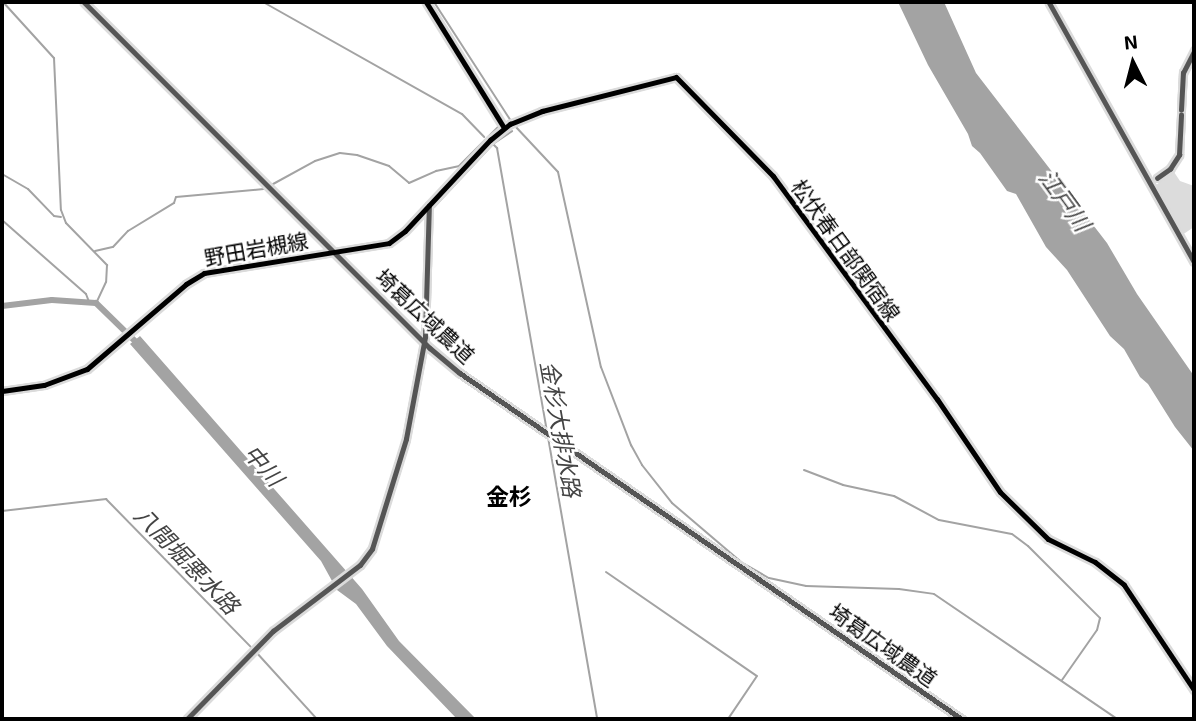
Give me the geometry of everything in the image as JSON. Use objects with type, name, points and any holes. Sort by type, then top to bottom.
[{"type":"main road","points":[[426,2],[510,125]]},
{"type":"main road","name":"松伏春日部関宿線","points":[[510,125],[542,111],[676,77],[773,176],[937,399],[1000,492],[1048,540],[1095,562],[1124,585],[1194,690]]},
{"type":"main road","name":"野田岩槻線","points":[[2,391],[44,386],[93,365],[186,284],[204,273],[389,243],[398,238],[510,125]]},
{"type":"street","name":"埼葛広域農道","points":[[83,2],[424,342],[485,391],[962,719]]},
{"type":"street","points":[[1049,2],[1154,180],[1194,261]]},
{"type":"street","points":[[1154,180],[1170,169],[1178,155],[1183,73],[1194,51]]},
{"type":"street","points":[[187,719],[279,625],[356,568],[373,544],[406,439],[424,342],[429,206]]},
{"type":"shaded area","points":[[1174,172],[1180,181],[1194,186],[1194,227],[1182,235],[1156,185]]},
{"type":"water","name":"江戸川","points":[[898,2],[944,2],[976,73],[1107,243],[1137,294],[1194,376],[1194,451],[1148,384],[1140,377],[1124,349],[1110,336],[1067,270],[1046,247],[1016,194],[1007,191],[972,146],[968,134],[928,65]]},
{"type":"water","points":[[140,336],[362,589],[399,641],[476,719],[457,719],[387,646],[356,604],[337,590],[321,561],[130,344]]},
{"type":"waterway","points":[[3,2],[54,58],[61,210],[66,223],[107,265],[106,282],[96,303]]},
{"type":"waterway","name":"金杉大排水路","points":[[263,2],[462,114],[484,137]]},
{"type":"waterway","points":[[434,2],[511,121]]},
{"type":"waterway","points":[[95,251],[113,247],[128,231],[174,203],[176,197],[264,189],[315,161],[340,153],[357,155],[389,166],[409,183],[436,171],[459,166],[500,125]]},
{"type":"waterway","points":[[515,126],[558,172],[601,367],[631,445],[642,465],[672,503],[741,562],[769,578],[806,586],[899,589],[934,594],[1117,719]]},
{"type":"waterway","points":[[434,207],[493,144],[512,131]]},
{"type":"waterway","name":"金杉大排水路","points":[[493,144],[497,148],[547,431]]},
{"type":"waterway","points":[[2,174],[28,189],[54,216],[61,217]]},
{"type":"waterway","points":[[2,220],[86,294],[89,302]]},
{"type":"waterway","name":"中川","points":[[2,306],[52,300],[96,303],[139,345]]},
{"type":"waterway","name":"金杉大排水路","points":[[548,437],[597,719]]},
{"type":"waterway","points":[[804,470],[843,485],[894,496],[939,520],[1012,534],[1028,546],[1100,618],[1097,630],[1062,680]]},
{"type":"waterway","name":"八間堀悪水路","points":[[2,511],[106,499],[252,648]]},
{"type":"waterway","points":[[606,572],[757,676],[728,719]]},
{"type":"waterway","name":"八間堀悪水路","points":[[256,652],[317,719]]},
{"type":"district","name":"金杉","points":[[509,496]]}]
